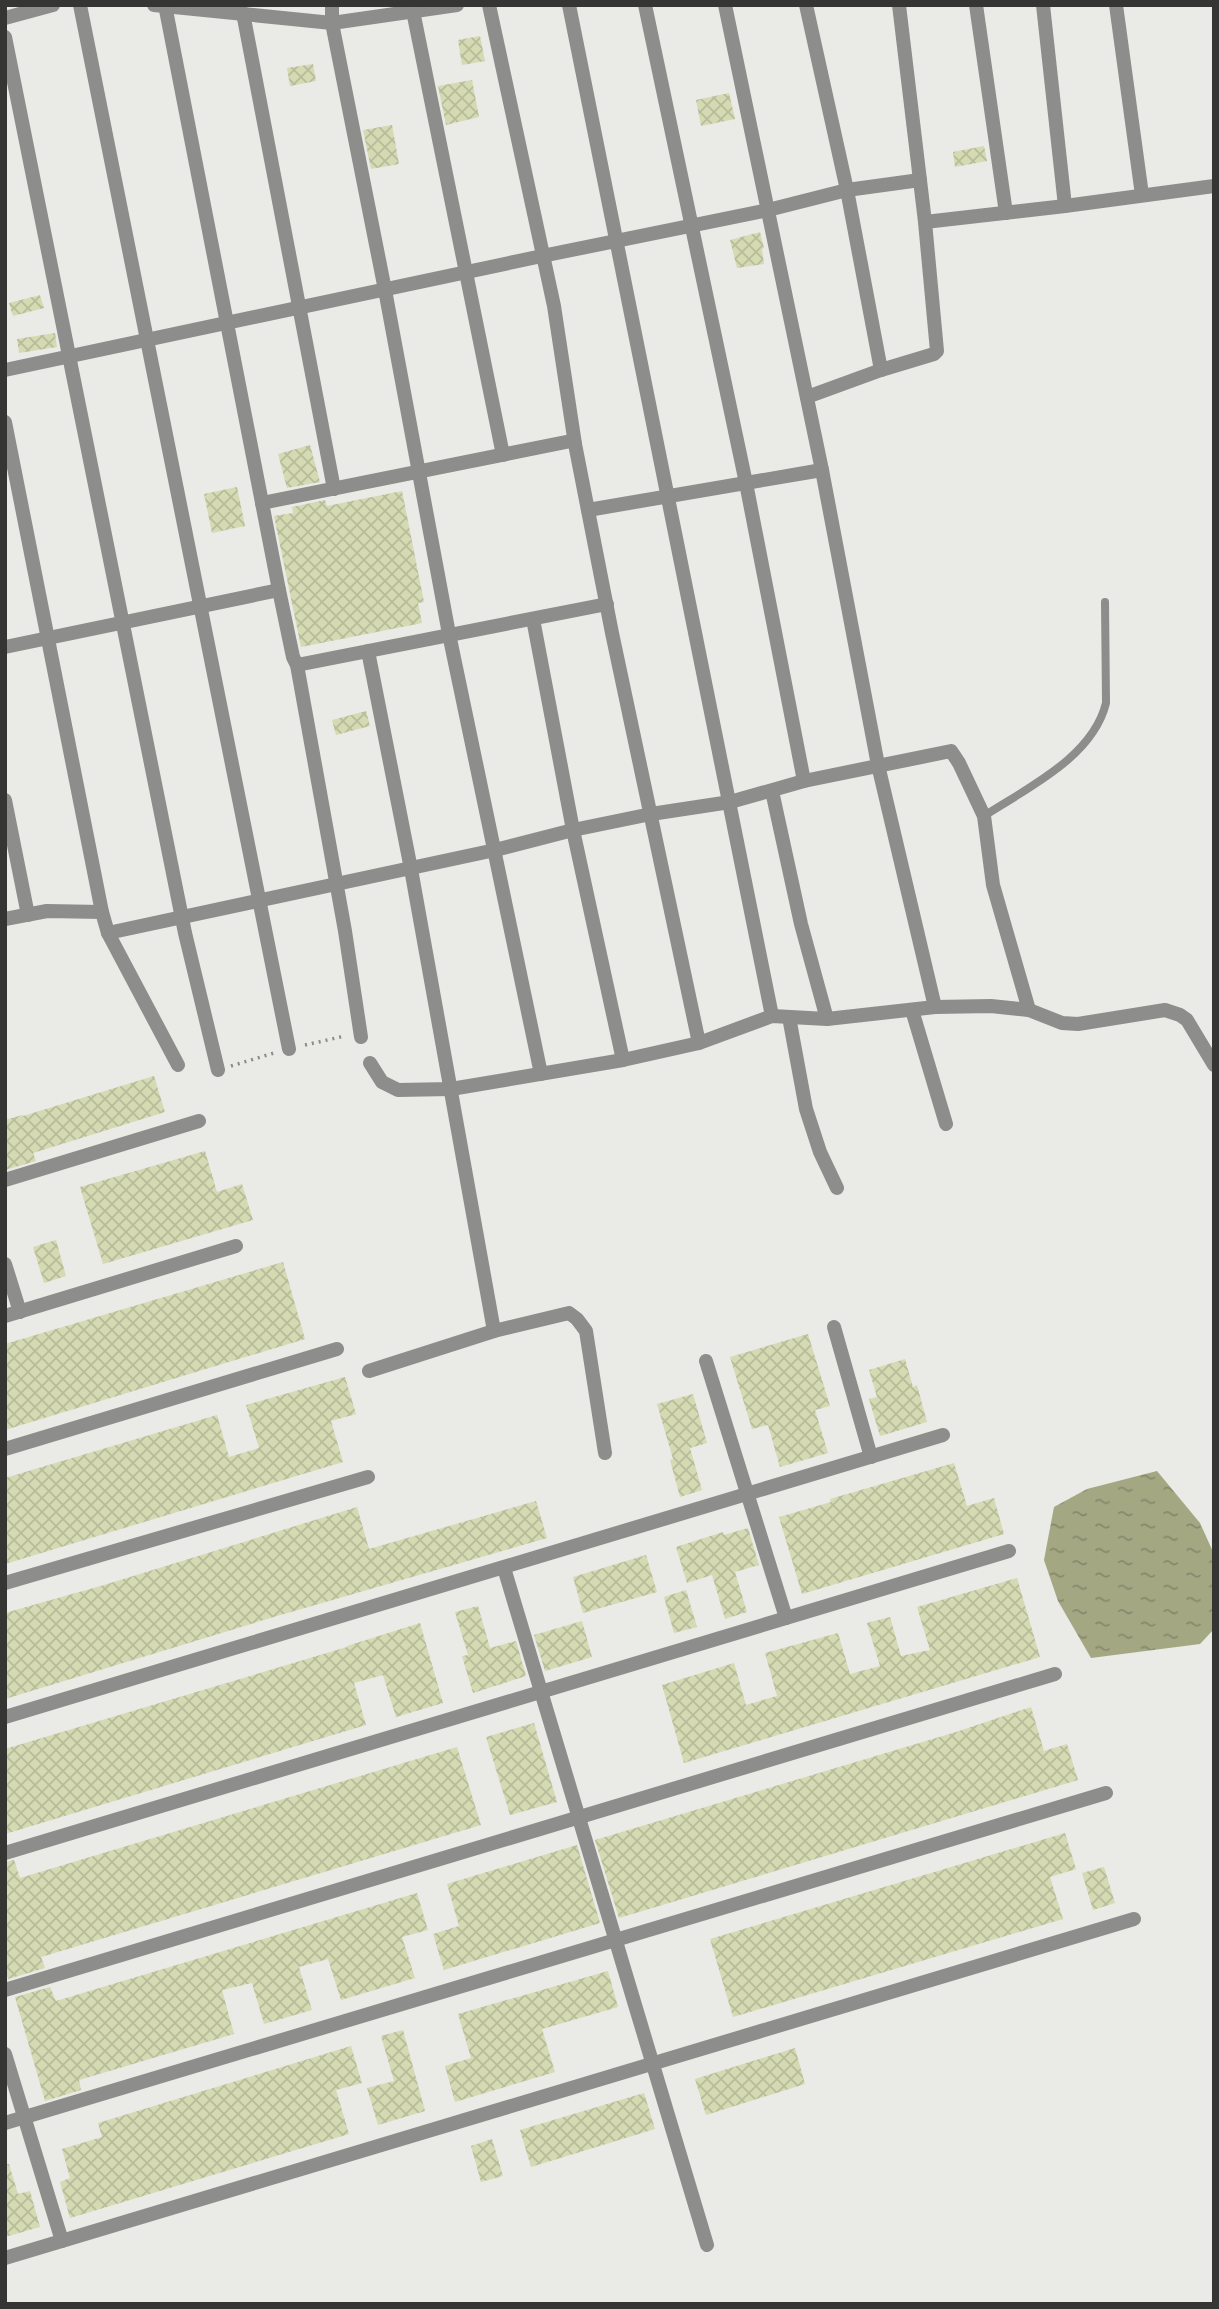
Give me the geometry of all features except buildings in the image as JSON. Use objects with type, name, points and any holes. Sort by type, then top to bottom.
[{"type":"street","points":[[5,18],[53,5]]},
{"type":"street","points":[[80,5],[289,1049]]},
{"type":"street","points":[[332,5],[332,23],[449,634],[541,1074]]},
{"type":"street","points":[[361,1037],[345,931],[297,665],[279,590],[161,6],[332,23],[457,5]]},
{"type":"street","points":[[489,5],[554,306],[575,444],[699,1043]]},
{"type":"street","points":[[569,5],[772,1016]]},
{"type":"street","points":[[645,5],[746,483],[804,781]]},
{"type":"street","points":[[725,5],[822,470],[878,765],[935,1007]]},
{"type":"street","points":[[806,5],[847,190],[881,370]]},
{"type":"street","points":[[807,397],[937,351],[925,222],[899,5]]},
{"type":"street","points":[[976,5],[1006,213]]},
{"type":"street","points":[[1043,5],[1065,206]]},
{"type":"street","points":[[1116,5],[1142,195]]},
{"type":"street","points":[[413,11],[503,455]]},
{"type":"street","points":[[243,13],[334,489]]},
{"type":"street","points":[[5,37],[181,916],[218,1070]]},
{"type":"street","points":[[5,370],[768,210],[847,190],[920,180]]},
{"type":"street","points":[[925,222],[1214,186]]},
{"type":"street","points":[[5,422],[102,912],[108,933],[178,1065]]},
{"type":"street","points":[[262,503],[571,441],[575,444]]},
{"type":"street","points":[[588,510],[822,470]]},
{"type":"street","points":[[5,647],[279,590]]},
{"type":"street","points":[[297,665],[607,604]]},
{"type":"street","points":[[533,619],[573,830],[623,1060]]},
{"type":"street","points":[[368,651],[411,869],[494,1331]]},
{"type":"street","points":[[108,933],[411,869],[573,830],[730,802],[804,781],[951,751],[984,816],[993,885],[1029,1010]]},
{"type":"street","points":[[772,791],[801,924],[827,1019]]},
{"type":"street","points":[[5,800],[28,915]]},
{"type":"street","points":[[5,919],[47,911],[102,912]]},
{"type":"street","points":[[370,1063],[382,1082],[398,1090],[451,1089],[623,1060],[699,1043],[772,1016],[827,1019],[935,1007],[991,1006],[1029,1010],[1062,1023],[1078,1024],[1165,1010],[1180,1014],[1193,1027],[1214,1065]]},
{"type":"street","points":[[912,1010],[946,1124]]},
{"type":"street","points":[[789,1017],[806,1108],[820,1152],[837,1188]]},
{"type":"street","points":[[5,1180],[199,1121]]},
{"type":"street","points":[[5,1264],[12,1314],[236,1247]]},
{"type":"street","points":[[369,1371],[494,1331],[569,1313],[586,1331],[605,1453]]},
{"type":"street","points":[[834,1327],[871,1457]]},
{"type":"street","points":[[5,1449],[337,1349]]},
{"type":"street","points":[[706,1361],[786,1618]]},
{"type":"street","points":[[5,1717],[943,1435]]},
{"type":"street","points":[[5,1583],[368,1477]]},
{"type":"street","points":[[5,1853],[1009,1551]]},
{"type":"street","points":[[504,1568],[707,2245]]},
{"type":"street","points":[[5,1990],[1055,1674]]},
{"type":"street","points":[[5,2123],[1106,1793]]},
{"type":"street","points":[[5,2258],[1134,1919]]},
{"type":"street","points":[[5,2054],[62,2241]]},
{"type":"lane","points":[[984,816],[1080,750],[1103,715],[1106,703],[1105,602]]},
{"type":"water","points":[[1157,1471],[1200,1523],[1214,1554],[1214,1629],[1200,1644],[1091,1658],[1058,1601],[1044,1560],[1054,1507],[1087,1489]]}]
